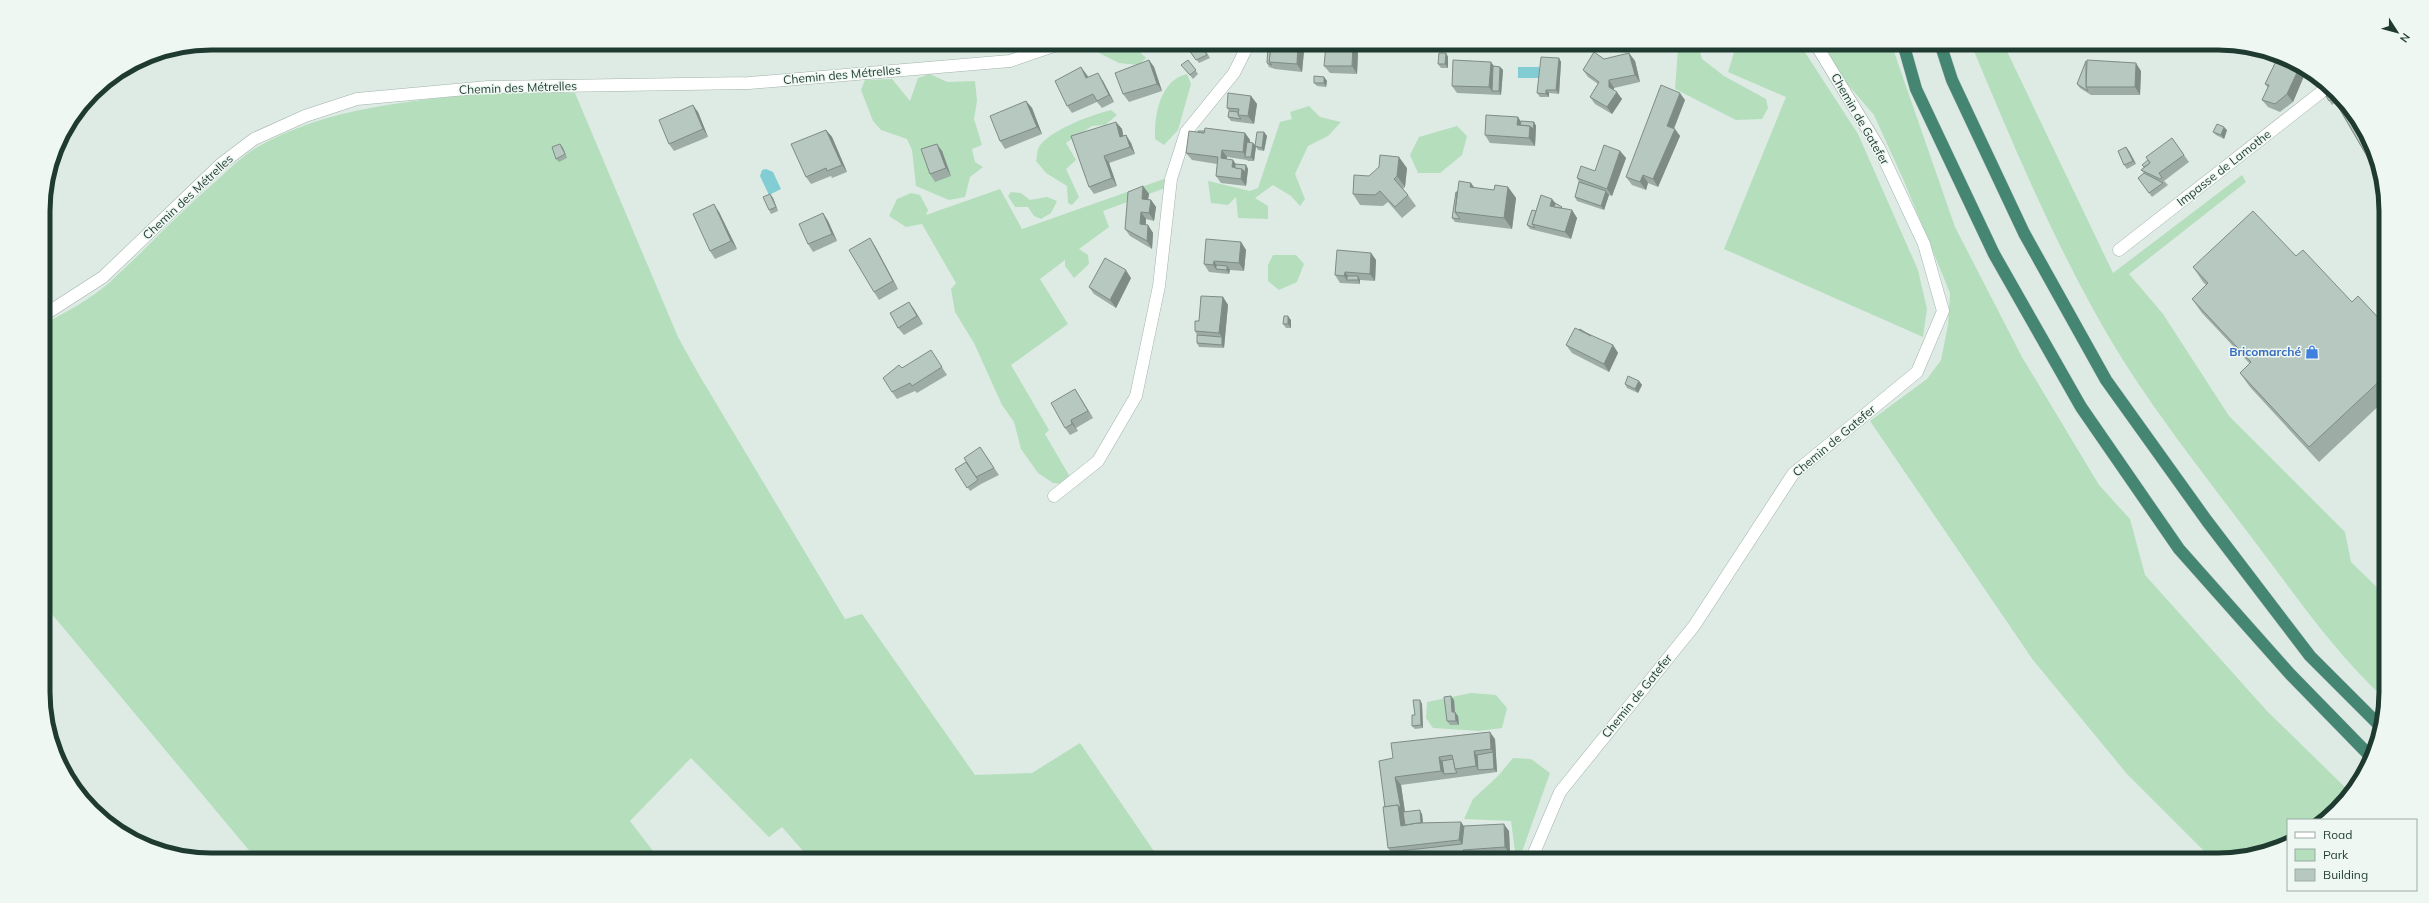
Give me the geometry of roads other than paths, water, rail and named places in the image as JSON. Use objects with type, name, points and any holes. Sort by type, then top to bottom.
[{"type":"highway","points":[[1905,50],[1916,89],[1994,254],[2081,407],[2179,549],[2290,674],[2367,753]]},
{"type":"highway","points":[[1942,50],[1952,80],[2024,233],[2106,380],[2207,521],[2310,656],[2376,722]]},
{"type":"street","name":"Chemin des Métrelles","points":[[50,312],[103,277],[221,164],[254,139],[304,116],[356,99],[488,87],[749,83],[1010,60],[1041,50]]},
{"type":"street","points":[[1054,496],[1098,461],[1136,396],[1159,286],[1171,179],[1186,132],[1234,73],[1246,50]]},
{"type":"street","name":"Chemin de Gatefer","points":[[1535,853],[1560,792],[1694,626],[1793,474],[1917,372],[1943,311],[1924,244],[1879,148],[1819,50]]},
{"type":"street","name":"Impasse de Lamothe","points":[[2119,250],[2324,90]]},
{"type":"water","points":[[1518,67],[1539,67],[1539,78],[1518,78]]},
{"type":"water","points":[[766,169],[773,172],[781,189],[769,195],[760,176],[762,170]]},
{"type":"place","name":"Bricomarché","points":[[2312,352]]}]
